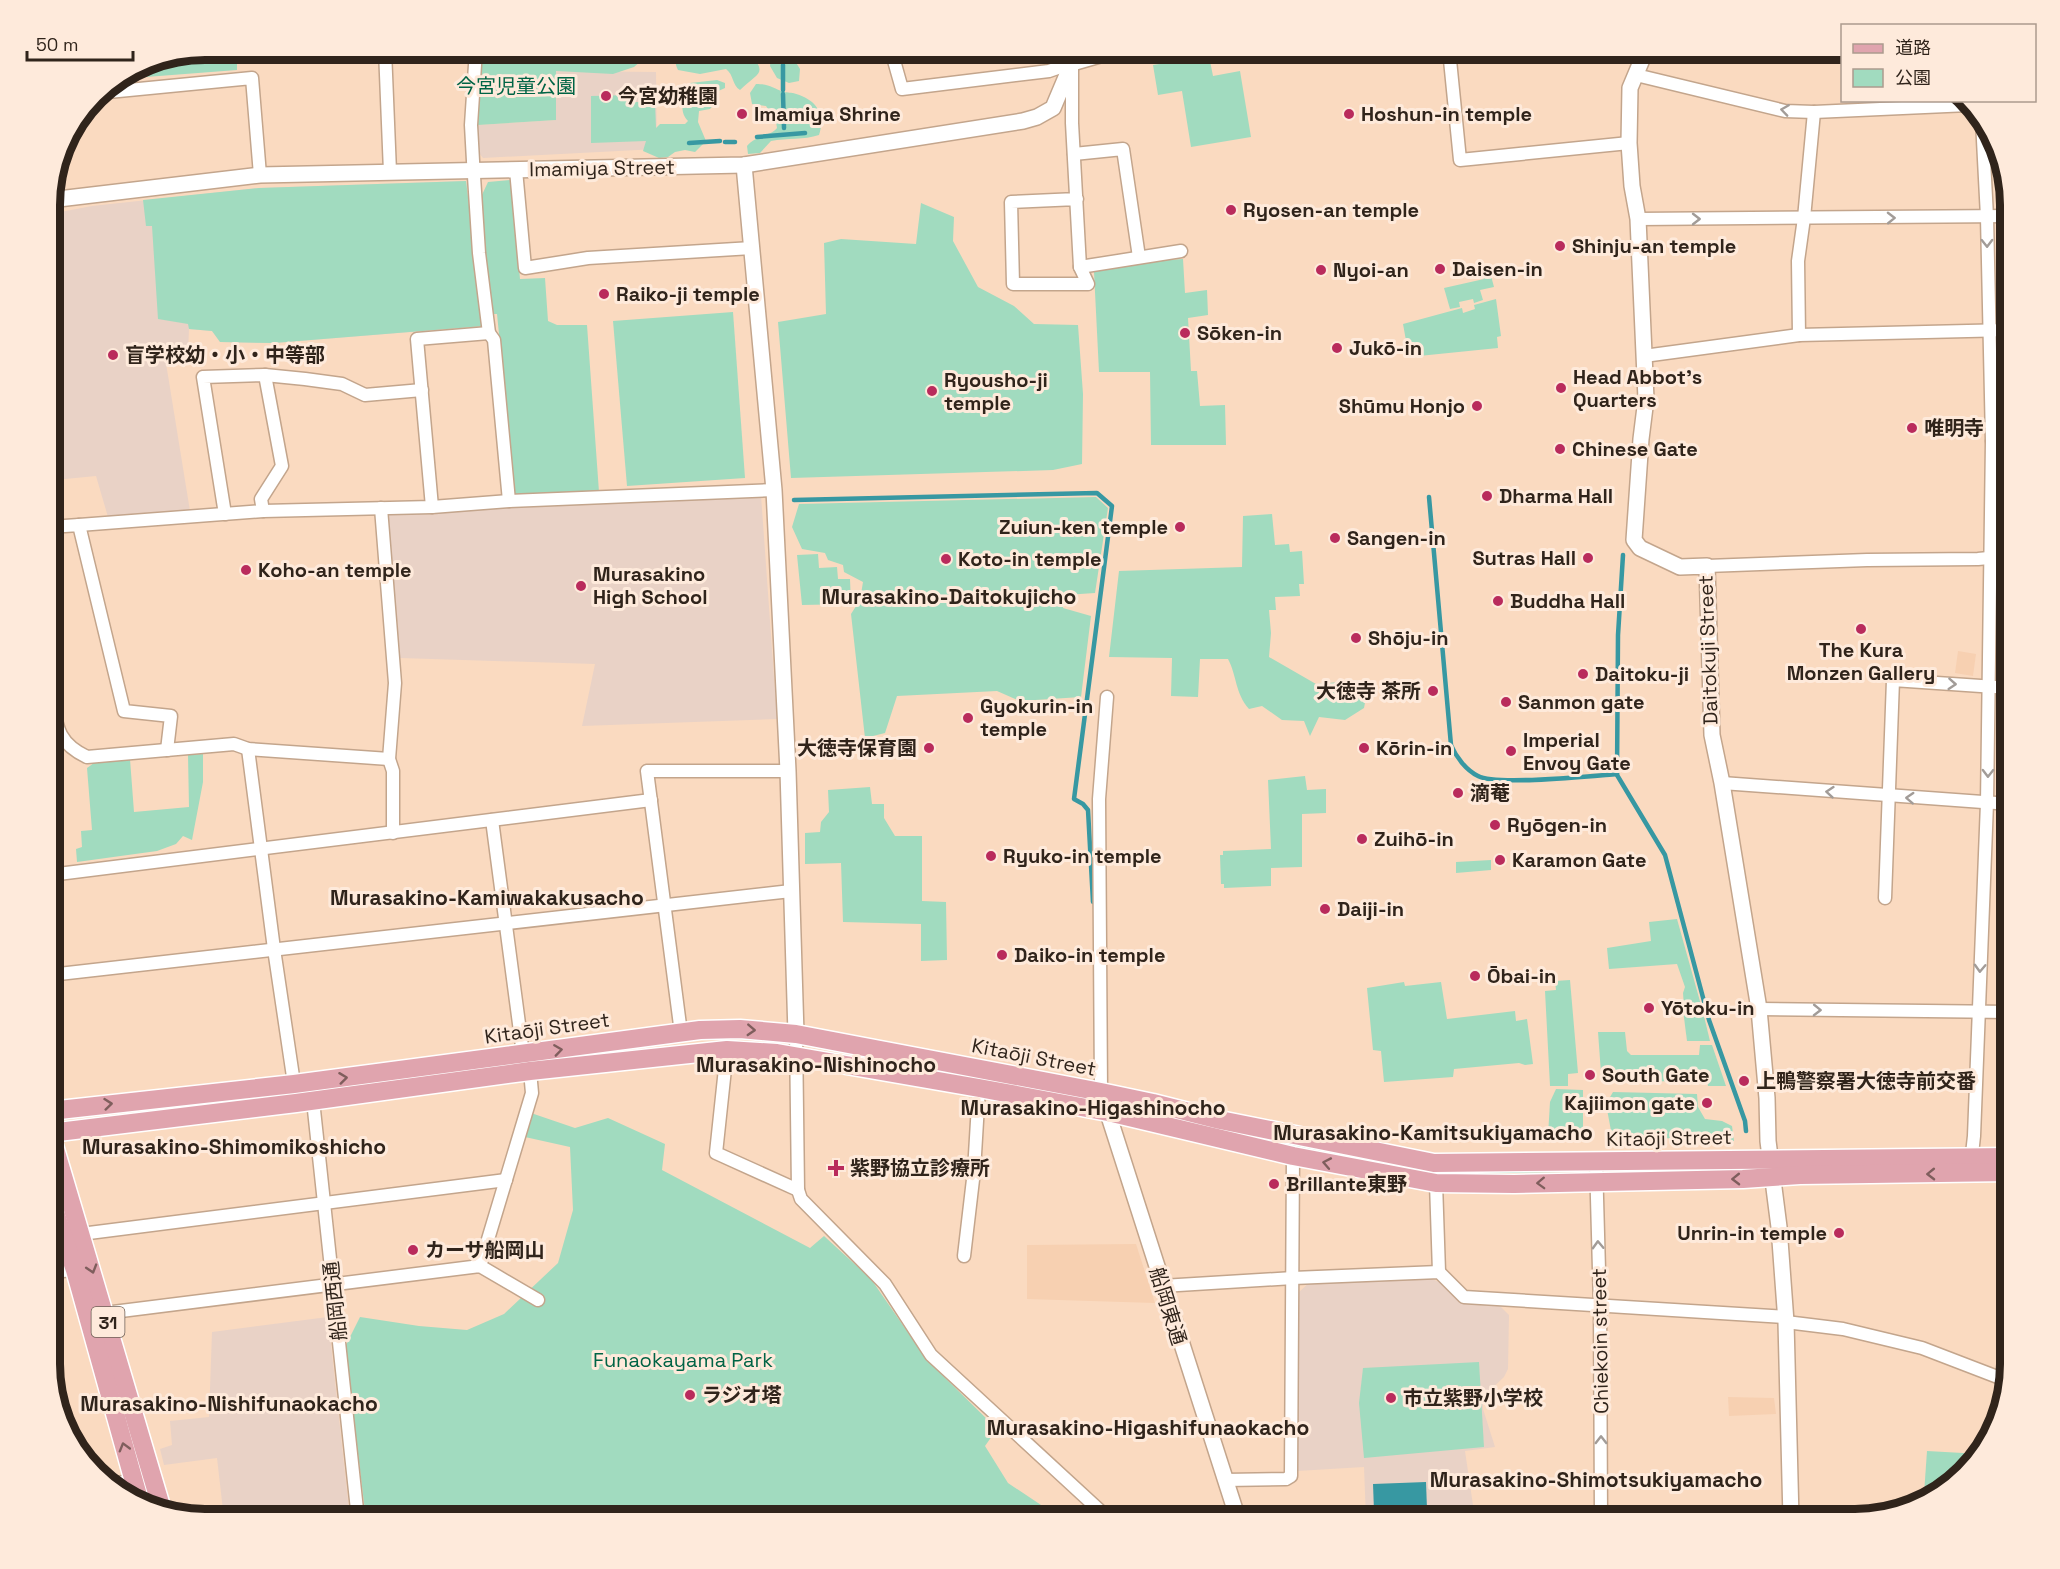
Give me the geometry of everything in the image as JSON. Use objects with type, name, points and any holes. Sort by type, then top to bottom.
[{"type":"main road","name":"Kitaōji Street","points":[[60,1132],[305,1102],[681,1033],[730,1029],[796,1035],[1101,1092],[1220,1120],[1434,1163],[1596,1162],[1772,1168],[2000,1165]]},
{"type":"main road","name":"Kitaōji Street","points":[[60,1110],[303,1083],[527,1062],[727,1050],[758,1051],[1108,1112],[1293,1156],[1436,1183],[1514,1184],[1596,1181],[1772,1168]]},
{"type":"main road","name":"31","points":[[60,1166],[160,1502]]},
{"type":"main road","name":"31","points":[[60,1227],[75,1270],[136,1492]]},
{"type":"street","points":[[385,60],[390,172]]},
{"type":"street","points":[[475,60],[471,125],[479,253],[489,333],[494,340],[509,501]]},
{"type":"street","points":[[894,60],[902,89],[1049,71],[1066,60]]},
{"type":"street","name":"Imamiya Street","points":[[60,199],[260,176],[744,165],[1037,117],[1053,108],[1071,60]]},
{"type":"street","points":[[1072,60],[1080,267],[1088,284],[1013,284],[1011,202],[1077,199]]},
{"type":"street","points":[[1450,60],[1460,160],[1629,142]]},
{"type":"street","name":"Daitokuji Street","points":[[1643,60],[1630,88],[1629,142],[1632,186],[1638,219],[1646,399],[1634,540],[1640,548],[1680,567],[1707,566],[1712,735],[1759,1009],[1779,1227],[1786,1319],[1791,1509]]},
{"type":"street","points":[[1636,75],[1785,111],[1814,112],[1883,104],[1960,105]]},
{"type":"street","points":[[115,91],[252,78],[260,176]]},
{"type":"street","points":[[1799,335],[1798,261],[1814,112]]},
{"type":"street","points":[[1971,1165],[1987,802],[1992,441],[1983,137]]},
{"type":"street","points":[[1074,154],[1123,149],[1140,257]]},
{"type":"street","points":[[744,165],[774,490],[788,771],[798,1190],[801,1199],[885,1284],[931,1355],[1097,1509]]},
{"type":"street","points":[[516,170],[525,268],[588,258],[752,248]]},
{"type":"street","points":[[1638,219],[2000,216]]},
{"type":"street","points":[[1080,267],[1181,251]]},
{"type":"street","points":[[1644,356],[1799,335],[2000,330]]},
{"type":"street","points":[[432,507],[417,339],[489,333]]},
{"type":"street","points":[[225,514],[203,377],[265,375],[342,384],[365,395],[422,390]]},
{"type":"street","points":[[263,511],[261,499],[282,466],[265,375]]},
{"type":"street","points":[[1992,441],[2000,441]]},
{"type":"street","points":[[60,526],[263,511],[432,507],[509,501],[774,490]]},
{"type":"street","points":[[381,508],[395,683],[390,759],[393,771],[393,833]]},
{"type":"street","points":[[80,525],[124,711],[171,716],[167,750]]},
{"type":"street","points":[[1707,566],[2000,556]]},
{"type":"street","points":[[1885,898],[1893,680],[2000,687]]},
{"type":"street","points":[[1101,1092],[1099,799],[1107,697]]},
{"type":"street","points":[[60,734],[61,739],[72,750],[87,757],[234,744],[248,749],[390,759]]},
{"type":"street","name":"船岡西通","points":[[248,749],[274,949],[303,1083],[324,1203],[357,1509]]},
{"type":"street","points":[[681,1033],[647,771],[788,771]]},
{"type":"street","points":[[1722,783],[2000,803]]},
{"type":"street","points":[[60,874],[651,800]]},
{"type":"street","points":[[480,1266],[532,1093],[492,820]]},
{"type":"street","points":[[60,974],[791,891]]},
{"type":"street","points":[[1759,1009],[2000,1012]]},
{"type":"street","points":[[727,1050],[716,1153],[798,1190]]},
{"type":"street","points":[[964,1256],[974,1171],[979,1088]]},
{"type":"street","name":"船岡東通","points":[[1101,1092],[1234,1509]]},
{"type":"street","points":[[1225,1480],[1286,1479],[1291,1476],[1293,1156]]},
{"type":"street","name":"Chiekoin street","points":[[1596,1162],[1602,1509]]},
{"type":"street","points":[[81,1234],[506,1179]]},
{"type":"street","points":[[1436,1183],[1439,1272],[1464,1297],[1786,1319],[1843,1329],[1922,1348],[1999,1378]]},
{"type":"street","points":[[105,1313],[480,1266],[538,1300]]},
{"type":"street","points":[[60,1271],[75,1270]]},
{"type":"street","points":[[1162,1286],[1439,1272]]},
{"type":"street","points":[[121,1482],[133,1481],[151,1471]]},
{"type":"shaded area","name":"今宮幼稚園","points":[[556,71],[656,72],[657,149],[483,158],[479,153],[478,125],[556,120]]},
{"type":"shaded area","name":"盲学校幼・小・中等部","points":[[466,181],[484,326],[274,343],[220,342],[212,331],[189,329],[188,352],[165,357],[190,511],[108,517],[96,476],[60,480],[60,212],[92,206],[259,188]]},
{"type":"shaded area","name":"Murasakino High School","points":[[761,495],[777,719],[582,726],[595,664],[400,658],[388,513]]},
{"type":"shaded area","points":[[1958,651],[1976,654],[1973,676],[1955,673]]},
{"type":"shaded area","points":[[1136,1244],[1155,1303],[1027,1299],[1027,1245]]},
{"type":"shaded area","name":"市立紫野小学校","points":[[1430,1278],[1439,1282],[1460,1303],[1498,1304],[1509,1315],[1508,1369],[1504,1377],[1485,1395],[1483,1400],[1483,1409],[1495,1447],[1465,1451],[1474,1509],[1366,1509],[1364,1467],[1297,1471],[1298,1293],[1310,1282]]},
{"type":"shaded area","points":[[328,1317],[349,1509],[223,1509],[217,1458],[164,1465],[160,1449],[172,1445],[170,1421],[209,1417],[212,1332]]},
{"type":"shaded area","points":[[1728,1397],[1774,1398],[1776,1414],[1729,1416]]},
{"type":"green space","points":[[237,60],[237,70],[146,77],[146,73],[158,68],[186,61]]},
{"type":"green space","name":"今宮児童公園","points":[[481,60],[642,60],[634,67],[613,74],[556,71],[556,120],[478,125]]},
{"type":"green space","points":[[676,60],[755,60],[759,72],[740,90],[726,69],[700,74],[678,70]]},
{"type":"green space","points":[[771,60],[795,60],[800,69],[799,81],[789,83],[777,78],[770,66]]},
{"type":"green space","points":[[1184,60],[1210,60],[1213,76],[1240,71],[1251,137],[1191,147],[1182,91],[1158,95],[1153,65]]},
{"type":"green space","points":[[717,80],[725,83],[725,88],[714,93],[714,104],[710,109],[699,111],[698,122],[706,141],[695,152],[685,150],[659,158],[643,151],[646,141],[591,143],[591,96],[633,95],[634,102],[655,102],[656,128],[660,124],[685,124],[688,121],[682,107],[690,83]]},
{"type":"green space","points":[[756,84],[768,85],[793,93],[813,103],[820,114],[819,135],[771,141],[760,153],[748,154],[747,146],[751,142],[777,128],[766,106],[752,104],[750,93]]},
{"type":"green space","points":[[511,180],[520,279],[545,278],[548,321],[557,325],[587,325],[599,492],[515,495],[497,314],[489,314],[481,197],[488,182]]},
{"type":"green space","points":[[466,181],[484,326],[274,343],[220,342],[212,331],[189,329],[188,324],[158,319],[152,226],[146,226],[143,200],[259,188]]},
{"type":"green space","name":"Ryousho-ji temple","points":[[921,203],[954,217],[953,241],[978,287],[1014,306],[1034,324],[1078,325],[1083,394],[1082,464],[1053,470],[791,478],[778,322],[826,314],[824,243],[841,239],[916,244]]},
{"type":"green space","points":[[1183,259],[1185,293],[1207,290],[1208,315],[1188,318],[1191,371],[1197,371],[1200,406],[1225,405],[1226,445],[1151,445],[1150,372],[1099,372],[1094,272],[1140,262]]},
{"type":"green space","points":[[1490,272],[1494,287],[1480,290],[1483,300],[1474,303],[1473,299],[1459,302],[1460,307],[1450,309],[1444,288],[1484,279],[1483,273]]},
{"type":"green space","points":[[1496,299],[1501,336],[1497,337],[1498,348],[1409,357],[1403,324],[1462,308],[1463,313],[1475,309],[1474,305]]},
{"type":"green space","points":[[733,312],[745,478],[627,486],[613,321]]},
{"type":"green space","name":"Koto-in temple","points":[[1096,497],[1108,508],[1095,593],[1065,595],[1063,608],[1091,616],[1081,697],[1020,701],[997,691],[897,696],[885,733],[865,738],[851,614],[860,600],[863,582],[844,572],[843,565],[828,560],[825,553],[802,549],[792,527],[799,504]]},
{"type":"green space","points":[[1272,514],[1275,545],[1289,544],[1290,552],[1302,551],[1304,584],[1299,584],[1300,596],[1275,597],[1276,610],[1269,610],[1271,633],[1269,657],[1316,684],[1364,680],[1367,692],[1364,708],[1345,720],[1319,717],[1310,736],[1304,721],[1282,720],[1262,706],[1249,709],[1241,697],[1228,659],[1200,659],[1198,697],[1171,696],[1172,658],[1109,657],[1119,571],[1242,567],[1243,516]]},
{"type":"green space","points":[[818,554],[819,568],[837,567],[838,579],[850,579],[851,604],[802,605],[797,555]]},
{"type":"green space","points":[[203,754],[203,782],[192,840],[183,836],[176,844],[157,851],[77,862],[76,849],[82,847],[81,831],[92,830],[87,768],[94,763],[130,759],[134,812],[189,807],[188,755]]},
{"type":"green space","points":[[1305,776],[1307,790],[1326,789],[1326,813],[1302,814],[1302,867],[1271,868],[1271,886],[1224,888],[1224,884],[1221,884],[1220,855],[1223,855],[1223,851],[1271,849],[1268,780]]},
{"type":"green space","points":[[870,787],[872,804],[884,804],[884,818],[895,836],[922,836],[922,901],[946,902],[947,960],[921,961],[921,924],[843,922],[841,863],[805,864],[805,833],[820,832],[821,822],[829,812],[828,790]]},
{"type":"green space","points":[[1491,860],[1491,870],[1456,873],[1456,862]]},
{"type":"green space","points":[[1677,919],[1701,1005],[1684,1006],[1685,987],[1677,964],[1609,969],[1607,948],[1651,941],[1649,922]]},
{"type":"green space","points":[[1570,980],[1578,1073],[1568,1074],[1568,1086],[1550,1086],[1545,991],[1556,990],[1555,981]]},
{"type":"green space","points":[[1404,982],[1405,986],[1441,982],[1447,1019],[1515,1011],[1516,1021],[1527,1019],[1533,1064],[1519,1063],[1454,1069],[1453,1077],[1384,1082],[1381,1051],[1373,1050],[1367,988]]},
{"type":"green space","points":[[1702,1008],[1710,1041],[1687,1041],[1683,1010]]},
{"type":"green space","points":[[1598,1032],[1625,1032],[1627,1051],[1631,1055],[1699,1055],[1700,1045],[1712,1045],[1726,1086],[1708,1086],[1707,1080],[1607,1083],[1607,1073],[1601,1073]]},
{"type":"green space","points":[[1556,1089],[1583,1090],[1583,1135],[1568,1138],[1548,1136],[1550,1102]]},
{"type":"green space","points":[[1613,1092],[1697,1094],[1698,1107],[1705,1119],[1722,1121],[1732,1126],[1734,1141],[1612,1136],[1606,1104]]},
{"type":"green space","name":"Funaokayama Park","points":[[531,1113],[575,1128],[608,1118],[665,1144],[662,1170],[810,1248],[824,1236],[871,1279],[927,1360],[997,1429],[985,1446],[1008,1483],[1047,1509],[365,1509],[345,1347],[360,1317],[419,1326],[467,1330],[504,1314],[558,1263],[573,1210],[570,1147],[525,1137]]},
{"type":"green space","points":[[1261,1137],[1575,1170],[1576,1172],[1456,1174],[1434,1172],[1261,1140]]},
{"type":"green space","points":[[1479,1362],[1484,1447],[1364,1458],[1359,1403],[1363,1368]]},
{"type":"green space","points":[[1927,1451],[1969,1453],[1951,1473],[1924,1491]]},
{"type":"water","points":[[1426,1482],[1427,1509],[1374,1509],[1373,1484]]},
{"type":"waterway","points":[[783,65],[783,90]]},
{"type":"waterway","points":[[783,94],[784,128]]},
{"type":"waterway","points":[[757,137],[805,133]]},
{"type":"waterway","points":[[689,143],[720,141]]},
{"type":"waterway","points":[[725,142],[735,142]]},
{"type":"waterway","points":[[794,500],[1097,493],[1112,506],[1074,799],[1088,810],[1093,902]]},
{"type":"waterway","points":[[1429,497],[1451,745],[1459,758],[1478,776],[1488,779],[1545,780],[1617,774]]},
{"type":"waterway","points":[[1623,555],[1618,635],[1617,775],[1665,855],[1709,1020],[1745,1121],[1746,1131]]},
{"type":"place","name":"今宮幼稚園","points":[[606,96]]},
{"type":"place","name":"Imamiya Shrine","points":[[742,114]]},
{"type":"place","name":"Hoshun-in temple","points":[[1349,114]]},
{"type":"place","name":"Ryosen-an temple","points":[[1231,210]]},
{"type":"place","name":"Shinju-an temple","points":[[1560,246]]},
{"type":"place","name":"Daisen-in","points":[[1440,269]]},
{"type":"place","name":"Nyoi-an","points":[[1321,270]]},
{"type":"place","name":"Raiko-ji temple","points":[[604,294]]},
{"type":"place","name":"Sōken-in","points":[[1185,333]]},
{"type":"place","name":"Jukō-in","points":[[1337,348]]},
{"type":"place","name":"盲学校幼・小・中等部","points":[[113,355]]},
{"type":"place","name":"Head Abbot's Quarters","points":[[1561,388]]},
{"type":"place","name":"Ryousho-ji temple","points":[[932,391]]},
{"type":"place","name":"Shūmu Honjo","points":[[1477,406]]},
{"type":"place","name":"唯明寺","points":[[1912,428]]},
{"type":"place","name":"Chinese Gate","points":[[1560,449]]},
{"type":"place","name":"Dharma Hall","points":[[1487,496]]},
{"type":"place","name":"Zuiun-ken temple","points":[[1180,527]]},
{"type":"place","name":"Sangen-in","points":[[1335,538]]},
{"type":"place","name":"Sutras Hall","points":[[1588,558]]},
{"type":"place","name":"Koto-in temple","points":[[946,559]]},
{"type":"place","name":"Koho-an temple","points":[[246,570]]},
{"type":"place","name":"Murasakino High School","points":[[581,586]]},
{"type":"place","name":"Buddha Hall","points":[[1498,601]]},
{"type":"place","name":"The Kura Monzen Gallery","points":[[1861,629]]},
{"type":"place","name":"Shōju-in","points":[[1356,638]]},
{"type":"place","name":"Daitoku-ji","points":[[1583,674]]},
{"type":"place","name":"大徳寺 茶所","points":[[1433,691]]},
{"type":"place","name":"Sanmon gate","points":[[1506,702]]},
{"type":"place","name":"Gyokurin-in temple","points":[[968,718]]},
{"type":"place","name":"大徳寺保育園","points":[[929,748]]},
{"type":"place","name":"Kōrin-in","points":[[1364,748]]},
{"type":"place","name":"Imperial Envoy Gate","points":[[1511,751]]},
{"type":"place","name":"滴菴","points":[[1458,793]]},
{"type":"place","name":"Ryōgen-in","points":[[1495,825]]},
{"type":"place","name":"Zuihō-in","points":[[1362,839]]},
{"type":"place","name":"Ryuko-in temple","points":[[991,856]]},
{"type":"place","name":"Karamon Gate","points":[[1500,860]]},
{"type":"place","name":"Daiji-in","points":[[1325,909]]},
{"type":"place","name":"Daiko-in temple","points":[[1002,955]]},
{"type":"place","name":"Ōbai-in","points":[[1475,976]]},
{"type":"place","name":"Yōtoku-in","points":[[1649,1008]]},
{"type":"place","name":"South Gate","points":[[1590,1075]]},
{"type":"place","name":"上鴨警察署大徳寺前交番","points":[[1744,1081]]},
{"type":"place","name":"Kajiimon gate","points":[[1707,1103]]},
{"type":"place","name":"紫野協立診療所","points":[[836,1168]]},
{"type":"place","name":"Brillante東野","points":[[1274,1184]]},
{"type":"place","name":"Unrin-in temple","points":[[1839,1233]]},
{"type":"place","name":"カーサ船岡山","points":[[413,1250]]},
{"type":"place","name":"ラジオ塔","points":[[690,1395]]},
{"type":"place","name":"市立紫野小学校","points":[[1391,1398]]},
{"type":"district","name":"Murasakino-Daitokujicho","points":[[949,596]]},
{"type":"district","name":"Murasakino-Kamiwakakusacho","points":[[487,897]]},
{"type":"district","name":"Murasakino-Nishinocho","points":[[816,1064]]},
{"type":"district","name":"Murasakino-Higashinocho","points":[[1093,1107]]},
{"type":"district","name":"Murasakino-Kamitsukiyamacho","points":[[1433,1132]]},
{"type":"district","name":"Murasakino-Shimomikoshicho","points":[[234,1146]]},
{"type":"district","name":"Murasakino-Nishifunaokacho","points":[[229,1403]]},
{"type":"district","name":"Murasakino-Higashifunaokacho","points":[[1148,1427]]},
{"type":"district","name":"Murasakino-Shimotsukiyamacho","points":[[1596,1479]]}]
